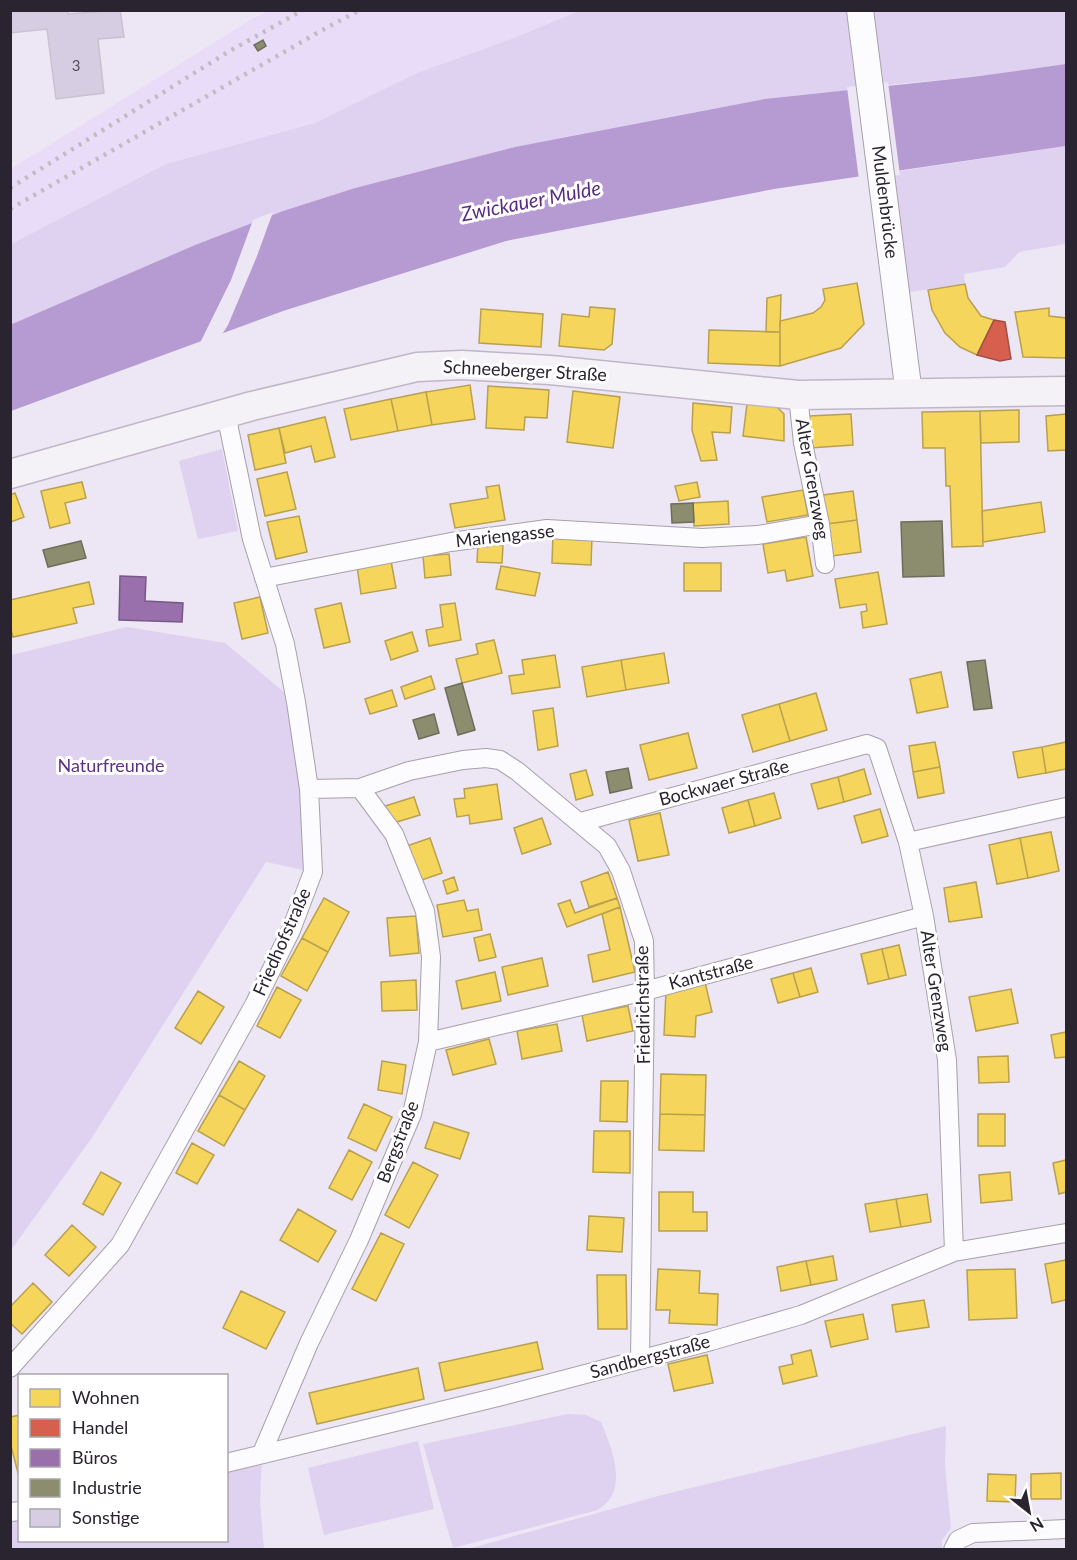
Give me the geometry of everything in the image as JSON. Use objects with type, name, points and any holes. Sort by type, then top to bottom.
[{"type":"main road","name":"Muldenbrücke","points":[[860,10],[909,394]]},
{"type":"main road","name":"Schneeberger Straße","points":[[10,474],[226,414],[417,367],[462,365],[550,370],[798,394],[1066,392]]},
{"type":"street","name":"Alter Grenzweg","points":[[798,394],[803,443],[820,524],[825,564]]},
{"type":"street","name":"Friedhofstraße","points":[[10,1368],[120,1245],[254,1005],[291,930],[313,872],[309,789],[285,644],[252,539],[226,414]]},
{"type":"street","name":"Mariengasse","points":[[264,578],[451,542],[547,529],[702,538],[758,535],[820,524]]},
{"type":"street","name":"Alter Grenzweg","points":[[867,744],[877,748],[908,842],[924,916],[947,1060],[954,1252]]},
{"type":"street","name":"Bockwaer Straße","points":[[581,822],[867,744]]},
{"type":"street","name":"Friedrichstraße","points":[[309,789],[360,788],[420,769],[463,760],[500,759],[581,822],[607,846],[621,871],[644,941],[640,1360]]},
{"type":"street","name":"Bergstraße","points":[[262,1454],[309,1343],[359,1240],[412,1114],[428,1042],[431,957],[425,911],[394,834],[360,788]]},
{"type":"street","points":[[908,842],[1066,807]]},
{"type":"street","name":"Kantstraße","points":[[428,1042],[645,991],[924,916]]},
{"type":"street","name":"Sandbergstraße","points":[[228,1462],[498,1397],[801,1315],[954,1252],[1066,1233]]},
{"type":"street","points":[[956,1545],[974,1533],[1066,1529]]},
{"type":"shaded area","points":[[268,11],[579,11],[514,38],[417,73],[315,123],[166,164],[11,244],[11,169]]},
{"type":"green space","points":[[579,11],[1066,11],[1066,64],[972,77],[897,84],[515,147],[355,188],[283,211],[195,245],[11,325],[11,244],[166,164],[315,123],[417,73],[514,38]]},
{"type":"green space","points":[[1066,146],[1066,244],[1019,252],[1005,267],[964,274],[965,284],[896,294],[881,174]]},
{"type":"green space","points":[[222,449],[238,531],[198,539],[179,461]]},
{"type":"green space","name":"Naturfreunde","points":[[127,627],[225,643],[296,702],[313,872],[266,862],[91,1139],[11,1250],[11,655]]},
{"type":"green space","points":[[568,1414],[586,1415],[601,1422],[612,1451],[616,1472],[614,1492],[608,1501],[598,1510],[453,1548],[423,1444]]},
{"type":"green space","points":[[946,1426],[945,1466],[951,1528],[942,1540],[942,1549],[468,1549],[662,1495]]},
{"type":"green space","points":[[418,1441],[434,1509],[324,1535],[308,1468]]},
{"type":"green space","points":[[262,1453],[260,1503],[264,1549],[11,1549],[10,1512],[18,1511],[18,1542],[228,1542],[228,1463]]},
{"type":"water","name":"Zwickauer Mulde","points":[[1066,64],[1066,146],[774,189],[506,241],[283,311],[11,411],[10,325],[195,245],[283,211],[355,188],[515,147],[765,99],[972,77]]},
{"type":"pier","points":[[888,82],[900,175],[859,180],[847,87]]},
{"type":"pier","points":[[273,212],[228,325],[221,336],[199,345],[231,280],[253,220]]},
{"type":"building: Wohnen","points":[[857,283],[864,324],[841,348],[780,366],[780,321],[813,313],[821,307],[825,300],[823,289]]},
{"type":"building: Wohnen","points":[[965,284],[968,298],[981,316],[994,320],[977,355],[960,347],[945,333],[932,310],[928,290]]},
{"type":"building: Wohnen","points":[[781,295],[780,332],[766,332],[767,298]]},
{"type":"building: Wohnen","points":[[590,307],[615,309],[612,344],[604,350],[559,346],[562,314],[589,317]]},
{"type":"building: Wohnen","points":[[1049,308],[1049,316],[1066,318],[1066,358],[1023,357],[1015,312]]},
{"type":"building: Wohnen","points":[[481,309],[543,314],[541,347],[479,343]]},
{"type":"building: Wohnen","points":[[709,330],[780,332],[780,366],[708,363]]},
{"type":"building: Wohnen","points":[[470,385],[475,419],[432,425],[426,392]]},
{"type":"building: Wohnen","points":[[488,386],[549,390],[547,418],[525,417],[524,430],[486,428]]},
{"type":"building: Wohnen","points":[[573,391],[620,397],[613,448],[567,442]]},
{"type":"building: Wohnen","points":[[426,392],[432,425],[398,431],[391,399]]},
{"type":"building: Wohnen","points":[[391,399],[398,431],[351,440],[344,409]]},
{"type":"building: Wohnen","points":[[693,403],[732,407],[730,433],[712,432],[717,460],[701,461],[692,430]]},
{"type":"building: Wohnen","points":[[747,404],[775,405],[784,414],[784,441],[743,436]]},
{"type":"building: Wohnen","points":[[1019,410],[1019,442],[981,443],[980,411]]},
{"type":"building: Wohnen","points":[[980,411],[983,546],[952,547],[950,486],[946,486],[945,448],[923,448],[922,412]]},
{"type":"building: Wohnen","points":[[851,414],[853,445],[810,448],[809,416]]},
{"type":"building: Wohnen","points":[[1066,414],[1066,450],[1048,451],[1046,416]]},
{"type":"building: Wohnen","points":[[325,417],[335,457],[315,462],[311,446],[285,453],[279,428]]},
{"type":"building: Wohnen","points":[[279,428],[286,463],[255,470],[248,435]]},
{"type":"building: Wohnen","points":[[287,472],[296,509],[265,516],[257,479]]},
{"type":"building: Wohnen","points":[[82,482],[86,498],[65,503],[70,523],[50,528],[41,491]]},
{"type":"building: Wohnen","points":[[697,482],[700,497],[679,501],[675,486]]},
{"type":"building: Wohnen","points":[[499,485],[505,520],[455,528],[450,504],[488,498],[486,487]]},
{"type":"building: Wohnen","points":[[803,490],[808,515],[767,522],[762,497]]},
{"type":"building: Wohnen","points":[[853,491],[857,520],[827,524],[823,495]]},
{"type":"building: Wohnen","points":[[15,493],[24,517],[11,522],[10,495]]},
{"type":"building: Wohnen","points":[[728,501],[729,524],[694,526],[693,503]]},
{"type":"building: Wohnen","points":[[1041,502],[1045,532],[983,542],[982,511]]},
{"type":"building: Wohnen","points":[[299,516],[307,552],[276,559],[267,522]]},
{"type":"building: Wohnen","points":[[857,520],[861,552],[832,556],[827,524]]},
{"type":"building: Wohnen","points":[[553,534],[592,536],[591,565],[552,563]]},
{"type":"building: Wohnen","points":[[806,537],[813,576],[787,581],[785,570],[768,573],[763,544]]},
{"type":"building: Wohnen","points":[[478,544],[503,545],[502,563],[477,562]]},
{"type":"building: Wohnen","points":[[449,554],[451,575],[425,578],[423,556]]},
{"type":"building: Wohnen","points":[[391,561],[396,588],[361,594],[357,566]]},
{"type":"building: Wohnen","points":[[684,563],[721,563],[721,591],[684,591]]},
{"type":"building: Wohnen","points":[[501,566],[540,573],[535,596],[496,589]]},
{"type":"building: Wohnen","points":[[878,572],[887,624],[863,628],[861,612],[867,611],[866,604],[840,608],[835,579]]},
{"type":"building: Wohnen","points":[[89,582],[94,604],[73,608],[77,623],[13,637],[10,626],[10,600]]},
{"type":"building: Wohnen","points":[[260,597],[268,633],[242,639],[234,603]]},
{"type":"building: Wohnen","points":[[341,603],[350,642],[324,648],[315,609]]},
{"type":"building: Wohnen","points":[[455,603],[461,640],[429,646],[426,630],[443,627],[440,605]]},
{"type":"building: Wohnen","points":[[412,632],[418,651],[391,660],[385,641]]},
{"type":"building: Wohnen","points":[[494,640],[502,673],[462,683],[456,659],[478,654],[476,644]]},
{"type":"building: Wohnen","points":[[664,653],[669,683],[626,690],[621,660]]},
{"type":"building: Wohnen","points":[[555,655],[560,687],[512,694],[509,676],[524,674],[522,660]]},
{"type":"building: Wohnen","points":[[621,660],[626,690],[587,697],[582,667]]},
{"type":"building: Wohnen","points":[[941,672],[948,707],[917,713],[910,679]]},
{"type":"building: Wohnen","points":[[431,676],[435,689],[405,699],[401,687]]},
{"type":"building: Wohnen","points":[[392,690],[397,706],[370,714],[365,699]]},
{"type":"building: Wohnen","points":[[816,693],[827,730],[790,741],[779,704]]},
{"type":"building: Wohnen","points":[[779,704],[790,741],[753,752],[742,715]]},
{"type":"building: Wohnen","points":[[553,708],[558,746],[538,750],[533,711]]},
{"type":"building: Wohnen","points":[[688,733],[697,768],[649,780],[640,745]]},
{"type":"building: Wohnen","points":[[935,742],[940,767],[913,772],[909,746]]},
{"type":"building: Wohnen","points":[[1066,742],[1066,769],[1046,773],[1042,747]]},
{"type":"building: Wohnen","points":[[1042,747],[1046,773],[1018,778],[1013,752]]},
{"type":"building: Wohnen","points":[[940,767],[944,793],[918,798],[913,772]]},
{"type":"building: Wohnen","points":[[864,769],[871,794],[844,802],[838,777]]},
{"type":"building: Wohnen","points":[[586,770],[593,795],[576,800],[570,774]]},
{"type":"building: Wohnen","points":[[838,777],[844,802],[818,809],[811,784]]},
{"type":"building: Wohnen","points":[[497,784],[502,819],[470,824],[469,815],[457,817],[454,799],[465,798],[464,789]]},
{"type":"building: Wohnen","points":[[774,793],[781,818],[755,826],[748,800]]},
{"type":"building: Wohnen","points":[[414,797],[420,815],[390,824],[385,806]]},
{"type":"building: Wohnen","points":[[748,800],[755,826],[729,833],[722,808]]},
{"type":"building: Wohnen","points":[[880,809],[888,836],[862,843],[854,816]]},
{"type":"building: Wohnen","points":[[660,813],[669,855],[638,861],[629,820]]},
{"type":"building: Wohnen","points":[[542,818],[551,844],[522,854],[514,828]]},
{"type":"building: Wohnen","points":[[1051,832],[1059,871],[1028,878],[1020,838]]},
{"type":"building: Wohnen","points":[[430,838],[442,873],[416,882],[404,847]]},
{"type":"building: Wohnen","points":[[1020,838],[1028,878],[997,884],[989,845]]},
{"type":"building: Wohnen","points":[[608,872],[617,898],[589,907],[581,882]]},
{"type":"building: Wohnen","points":[[454,877],[458,890],[447,894],[443,881]]},
{"type":"building: Wohnen","points":[[976,882],[982,917],[949,922],[944,888]]},
{"type":"building: Wohnen","points":[[324,898],[349,912],[328,952],[302,938]]},
{"type":"building: Wohnen","points":[[617,898],[620,907],[567,927],[558,904],[570,900],[575,913]]},
{"type":"building: Wohnen","points":[[464,900],[467,911],[478,909],[482,930],[443,937],[437,905]]},
{"type":"building: Wohnen","points":[[620,907],[635,972],[593,982],[588,955],[610,950],[602,914]]},
{"type":"building: Wohnen","points":[[416,916],[419,953],[390,956],[387,918]]},
{"type":"building: Wohnen","points":[[490,934],[496,957],[479,961],[474,938]]},
{"type":"building: Wohnen","points":[[302,938],[328,952],[307,991],[281,976]]},
{"type":"building: Wohnen","points":[[899,945],[906,975],[889,979],[882,949]]},
{"type":"building: Wohnen","points":[[882,949],[889,979],[868,984],[861,954]]},
{"type":"building: Wohnen","points":[[542,958],[548,986],[508,995],[502,967]]},
{"type":"building: Wohnen","points":[[811,968],[818,992],[800,997],[793,973]]},
{"type":"building: Wohnen","points":[[495,972],[501,1001],[462,1009],[456,981]]},
{"type":"building: Wohnen","points":[[793,973],[800,997],[778,1003],[771,979]]},
{"type":"building: Wohnen","points":[[416,980],[417,1010],[382,1011],[381,982]]},
{"type":"building: Wohnen","points":[[705,982],[712,1012],[696,1016],[695,1037],[664,1035],[666,991]]},
{"type":"building: Wohnen","points":[[277,987],[301,1000],[280,1038],[257,1026]]},
{"type":"building: Wohnen","points":[[1011,989],[1018,1023],[976,1031],[969,997]]},
{"type":"building: Wohnen","points":[[198,991],[224,1007],[201,1044],[175,1028]]},
{"type":"building: Wohnen","points":[[628,1006],[633,1031],[587,1041],[582,1015]]},
{"type":"building: Wohnen","points":[[557,1024],[562,1051],[522,1059],[517,1031]]},
{"type":"building: Wohnen","points":[[1066,1032],[1066,1057],[1055,1058],[1051,1035]]},
{"type":"building: Wohnen","points":[[489,1039],[496,1064],[453,1075],[446,1050]]},
{"type":"building: Wohnen","points":[[1008,1056],[1009,1082],[979,1083],[978,1057]]},
{"type":"building: Wohnen","points":[[239,1061],[265,1076],[245,1110],[219,1095]]},
{"type":"building: Wohnen","points":[[382,1061],[406,1065],[402,1094],[378,1090]]},
{"type":"building: Wohnen","points":[[661,1074],[706,1075],[705,1115],[660,1114]]},
{"type":"building: Wohnen","points":[[601,1081],[628,1081],[627,1122],[600,1121]]},
{"type":"building: Wohnen","points":[[219,1095],[245,1110],[224,1146],[198,1131]]},
{"type":"building: Wohnen","points":[[364,1104],[392,1117],[376,1151],[348,1138]]},
{"type":"building: Wohnen","points":[[660,1114],[705,1115],[704,1151],[659,1150]]},
{"type":"building: Wohnen","points":[[978,1114],[1005,1114],[1005,1146],[978,1146]]},
{"type":"building: Wohnen","points":[[434,1122],[469,1133],[460,1159],[425,1148]]},
{"type":"building: Wohnen","points":[[594,1131],[630,1131],[630,1173],[593,1172]]},
{"type":"building: Wohnen","points":[[192,1143],[214,1155],[197,1184],[176,1173]]},
{"type":"building: Wohnen","points":[[349,1150],[372,1162],[352,1200],[329,1188]]},
{"type":"building: Wohnen","points":[[1066,1160],[1066,1192],[1059,1194],[1053,1163]]},
{"type":"building: Wohnen","points":[[413,1162],[438,1175],[409,1228],[385,1215]]},
{"type":"building: Wohnen","points":[[101,1172],[121,1183],[103,1215],[83,1204]]},
{"type":"building: Wohnen","points":[[1010,1172],[1012,1200],[981,1203],[979,1175]]},
{"type":"building: Wohnen","points":[[659,1192],[693,1192],[693,1212],[707,1212],[707,1231],[659,1231]]},
{"type":"building: Wohnen","points":[[927,1194],[931,1222],[901,1227],[896,1199]]},
{"type":"building: Wohnen","points":[[896,1199],[901,1227],[870,1232],[865,1204]]},
{"type":"building: Wohnen","points":[[298,1209],[336,1231],[318,1262],[280,1240]]},
{"type":"building: Wohnen","points":[[589,1216],[624,1218],[622,1252],[587,1250]]},
{"type":"building: Wohnen","points":[[72,1225],[96,1247],[69,1276],[45,1255]]},
{"type":"building: Wohnen","points":[[381,1233],[404,1244],[376,1301],[352,1289]]},
{"type":"building: Wohnen","points":[[833,1256],[837,1280],[811,1285],[806,1261]]},
{"type":"building: Wohnen","points":[[1066,1260],[1066,1300],[1052,1303],[1045,1264]]},
{"type":"building: Wohnen","points":[[806,1261],[811,1285],[781,1291],[777,1267]]},
{"type":"building: Wohnen","points":[[658,1269],[700,1271],[699,1293],[718,1294],[717,1325],[669,1323],[670,1310],[656,1310]]},
{"type":"building: Wohnen","points":[[1015,1269],[1017,1318],[969,1320],[967,1270]]},
{"type":"building: Wohnen","points":[[597,1275],[626,1275],[627,1329],[598,1329]]},
{"type":"building: Wohnen","points":[[33,1283],[52,1302],[22,1334],[10,1323],[10,1307]]},
{"type":"building: Wohnen","points":[[241,1291],[285,1312],[266,1349],[223,1328]]},
{"type":"building: Wohnen","points":[[924,1300],[929,1327],[896,1332],[892,1305]]},
{"type":"building: Wohnen","points":[[863,1314],[868,1339],[831,1347],[825,1321]]},
{"type":"building: Wohnen","points":[[537,1342],[543,1369],[445,1391],[439,1363]]},
{"type":"building: Wohnen","points":[[811,1350],[817,1376],[783,1384],[779,1367],[793,1364],[791,1355]]},
{"type":"building: Wohnen","points":[[707,1355],[713,1383],[674,1391],[668,1364]]},
{"type":"building: Wohnen","points":[[418,1368],[424,1399],[317,1424],[309,1393]]},
{"type":"building: Wohnen","points":[[18,1415],[18,1473],[10,1442],[10,1417]]},
{"type":"building: Wohnen","points":[[1061,1473],[1061,1499],[1031,1499],[1031,1474]]},
{"type":"building: Wohnen","points":[[988,1474],[1016,1475],[1015,1502],[987,1501]]},
{"type":"building: Handel","points":[[994,320],[1005,322],[1011,359],[1000,361],[977,355]]},
{"type":"building: Büros","points":[[120,576],[146,577],[145,601],[183,603],[182,622],[119,620]]},
{"type":"building: Industrie","points":[[263,40],[266,46],[258,51],[254,45]]},
{"type":"building: Industrie","points":[[693,503],[694,522],[672,523],[671,504]]},
{"type":"building: Industrie","points":[[942,521],[944,576],[903,577],[901,522]]},
{"type":"building: Industrie","points":[[81,541],[86,558],[48,567],[43,550]]},
{"type":"building: Industrie","points":[[985,660],[992,708],[974,710],[967,662]]},
{"type":"building: Industrie","points":[[462,683],[475,730],[458,735],[445,688]]},
{"type":"building: Industrie","points":[[434,714],[439,733],[419,739],[413,720]]},
{"type":"building: Industrie","points":[[628,768],[632,788],[610,793],[606,772]]},
{"type":"building: Sonstige","points":[[10,10],[67,10],[68,14],[120,10],[124,37],[98,39],[104,93],[56,99],[47,29],[10,33]]},
{"type":"railway","points":[[10,188],[228,52],[303,10]]},
{"type":"railway","points":[[10,209],[360,10]]}]
